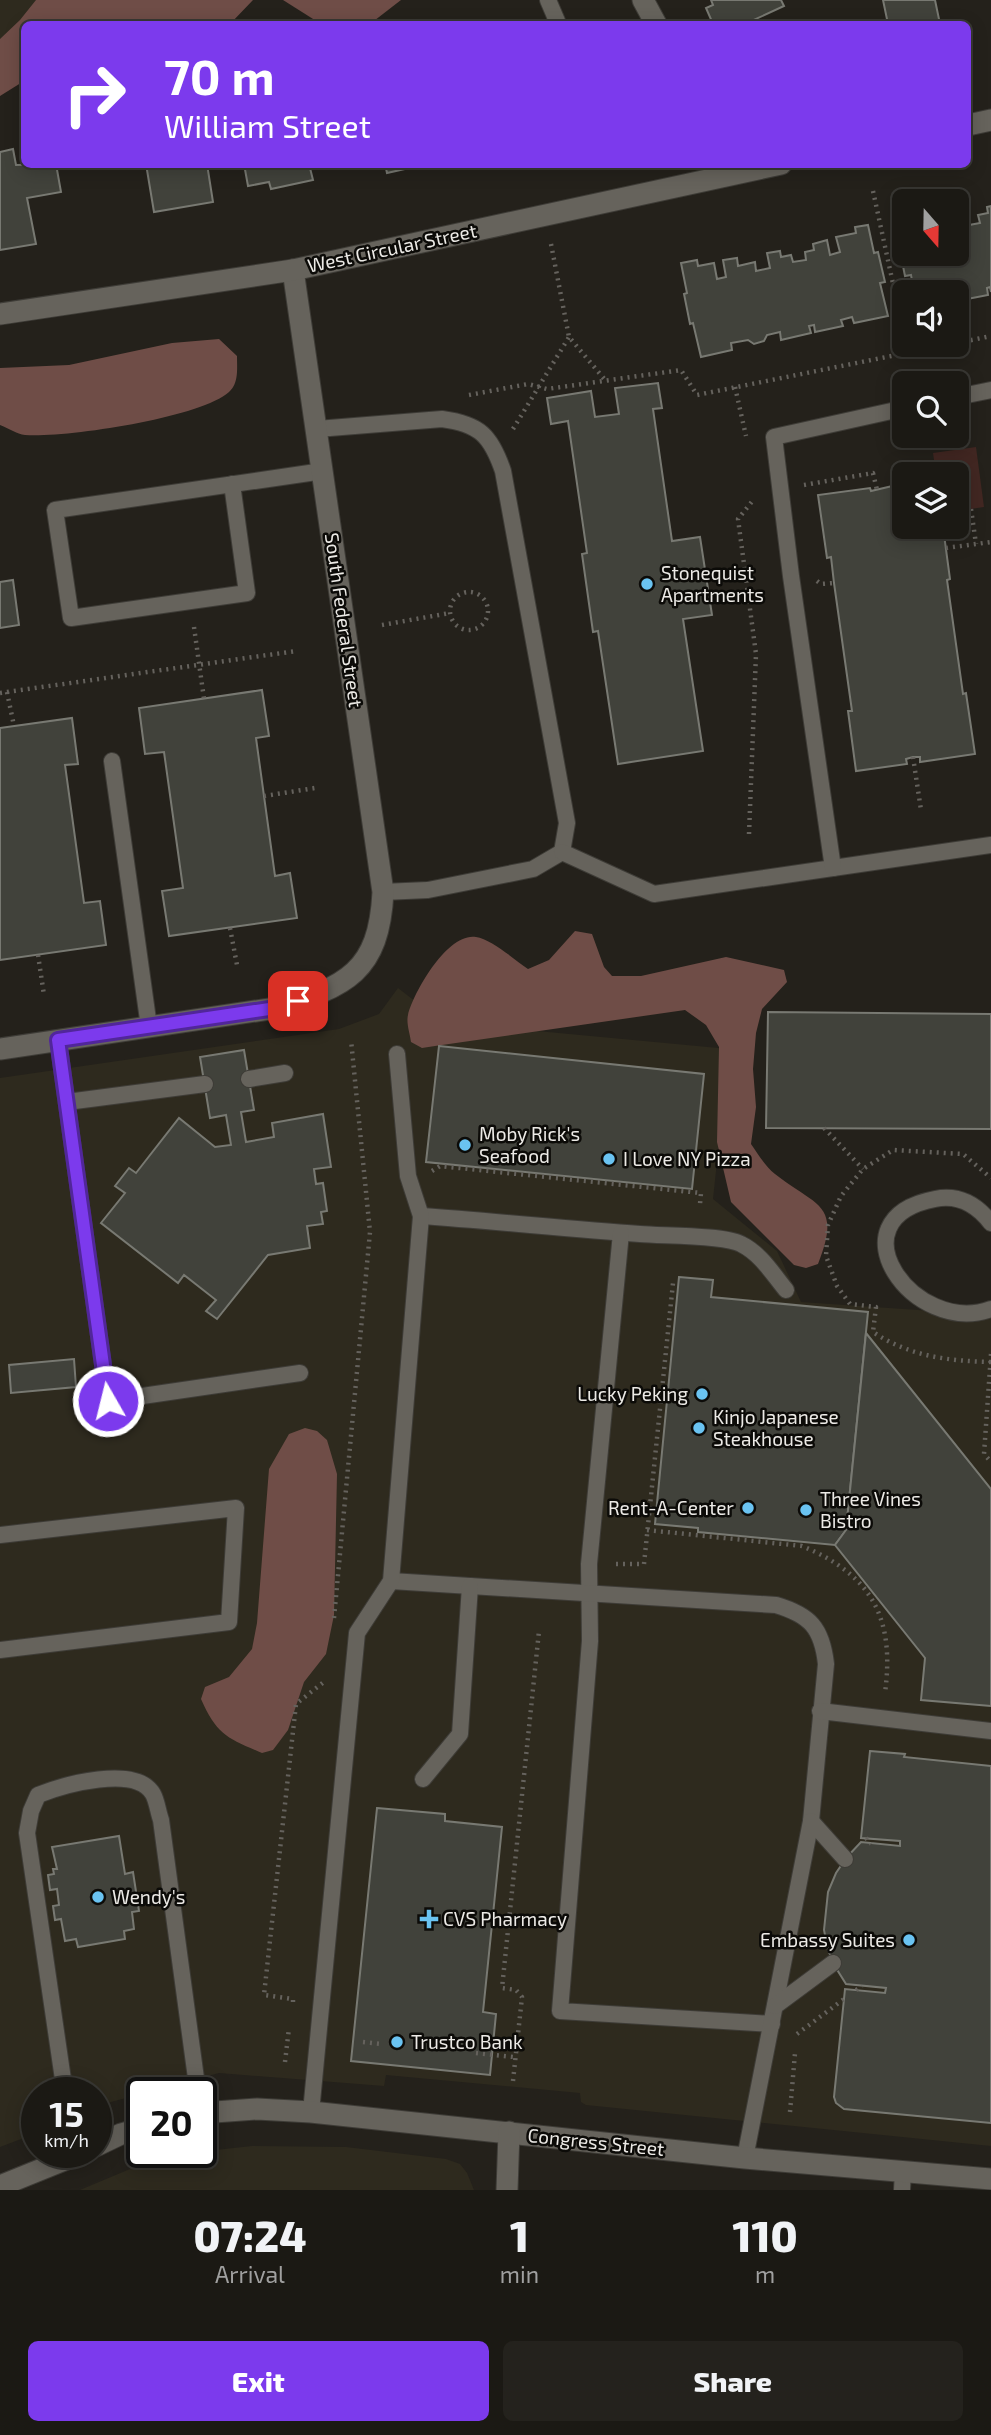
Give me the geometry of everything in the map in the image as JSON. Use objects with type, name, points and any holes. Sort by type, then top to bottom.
[{"type":"street","points":[[643,0],[654,21]]},
{"type":"street","points":[[971,124],[991,120]]},
{"type":"street","name":"West Circular Street","points":[[0,314],[293,270],[547,215],[717,171],[744,168]]},
{"type":"street","name":"South Federal Street","points":[[149,1027],[276,1008],[320,995],[362,968],[382,923],[383,892],[293,270]]},
{"type":"street","points":[[0,1049],[149,1027]]},
{"type":"street","name":"Congress Street","points":[[217,2112],[257,2109],[311,2112],[746,2158],[902,2181],[991,2179]]},
{"type":"street","points":[[508,2190],[509,2132]]},
{"type":"street","points":[[0,2186],[44,2168]]},
{"type":"lane","points":[[548,0],[557,21]]},
{"type":"lane","points":[[969,395],[991,390]]},
{"type":"lane","points":[[833,869],[774,437],[892,411]]},
{"type":"lane","points":[[317,429],[442,419],[461,421],[480,431],[495,448],[503,471],[566,823],[562,852]]},
{"type":"lane","points":[[232,484],[247,593],[71,618],[55,510],[232,484],[323,471]]},
{"type":"lane","points":[[112,761],[149,1027]]},
{"type":"lane","points":[[562,852],[654,894],[991,845]]},
{"type":"lane","points":[[383,892],[428,890],[533,869],[562,852]]},
{"type":"lane","points":[[58,1040],[108,1401],[300,1373]]},
{"type":"lane","points":[[311,2112],[357,1633],[391,1581],[421,1216],[408,1176],[397,1054]]},
{"type":"lane","points":[[249,1079],[285,1073]]},
{"type":"lane","points":[[67,1102],[205,1084]]},
{"type":"lane","points":[[991,1223],[983,1213],[964,1200],[944,1197],[906,1208],[892,1220],[886,1242],[889,1265],[905,1286],[923,1301],[943,1310],[964,1313],[991,1309]]},
{"type":"lane","points":[[421,1216],[740,1242],[759,1256],[786,1290]]},
{"type":"lane","points":[[621,1233],[589,1564],[590,1641],[560,2011],[772,2024]]},
{"type":"lane","points":[[0,1535],[236,1508],[229,1622],[0,1650]]},
{"type":"lane","points":[[391,1581],[776,1605],[797,1611],[813,1624],[824,1643],[826,1664],[811,1821],[746,2158]]},
{"type":"lane","points":[[423,1779],[460,1734],[470,1586]]},
{"type":"lane","points":[[820,1711],[991,1731]]},
{"type":"lane","points":[[63,2077],[27,1833],[31,1811],[38,1795],[59,1786],[119,1777],[135,1780],[153,1792],[160,1820],[196,2077]]},
{"type":"lane","points":[[811,1821],[845,1859]]},
{"type":"lane","points":[[775,2006],[833,1963]]},
{"type":"path","points":[[873,191],[892,280]]},
{"type":"path","points":[[547,215],[552,258],[569,337],[607,381]]},
{"type":"path","points":[[969,340],[991,336]]},
{"type":"path","points":[[510,434],[569,337]]},
{"type":"path","points":[[469,395],[528,384],[547,389],[681,370],[697,395],[897,357]]},
{"type":"path","points":[[735,387],[746,440]]},
{"type":"path","points":[[800,486],[873,473],[877,490]]},
{"type":"path","points":[[749,834],[755,653],[738,519],[758,493]]},
{"type":"path","points":[[971,509],[976,544]]},
{"type":"path","points":[[946,548],[991,542]]},
{"type":"path","points":[[466,592],[476,593],[484,599],[488,608],[487,618],[471,629],[462,628],[454,622],[450,613],[451,604],[457,596],[466,592]]},
{"type":"path","points":[[382,625],[450,613]]},
{"type":"path","points":[[197,647],[204,699]]},
{"type":"path","points":[[0,693],[296,650]]},
{"type":"path","points":[[7,692],[14,726]]},
{"type":"path","points":[[914,757],[921,810]]},
{"type":"path","points":[[264,796],[315,788]]},
{"type":"path","points":[[230,928],[237,965]]},
{"type":"path","points":[[37,955],[44,995]]},
{"type":"path","points":[[334,1623],[370,1233],[351,1040]]},
{"type":"path","points":[[824,1128],[863,1169]]},
{"type":"path","points":[[963,1154],[991,1178]]},
{"type":"path","points":[[427,1174],[440,1166],[701,1193],[701,1204]]},
{"type":"path","points":[[365,1182],[377,1180]]},
{"type":"path","points":[[608,1564],[644,1564],[673,1283]]},
{"type":"path","points":[[991,1354],[984,1454],[991,1462]]},
{"type":"path","points":[[647,1530],[802,1546],[847,1569],[867,1589],[879,1613],[887,1643],[888,1670],[884,1699]]},
{"type":"path","points":[[513,2081],[522,1997],[516,1990],[502,1988],[539,1631]]},
{"type":"path","points":[[291,2011],[293,1999],[264,1995],[296,1704],[328,1678]]},
{"type":"path","points":[[866,1838],[871,1844]]},
{"type":"path","points":[[790,2112],[797,2034],[844,1999]]},
{"type":"path","points":[[285,2062],[290,2024]]},
{"type":"path","points":[[363,2042],[382,2044]]},
{"type":"path","points":[[476,2053],[514,2057]]},
{"type":"shaded area","points":[[0,0],[105,0],[34,21],[21,21],[21,28],[0,52]]},
{"type":"shaded area","points":[[36,0],[253,0],[233,21],[21,21],[21,83],[0,96],[0,39]]},
{"type":"shaded area","points":[[283,0],[401,0],[374,21],[316,21]]},
{"type":"shaded area","points":[[219,339],[237,356],[237,376],[229,392],[214,401],[162,418],[99,430],[25,435],[0,425],[0,368],[69,365],[172,343]]},
{"type":"shaded area","points":[[976,447],[984,507],[969,509],[969,462],[934,462],[933,453]]},
{"type":"shaded area","points":[[575,931],[592,934],[604,967],[612,976],[641,976],[726,957],[784,970],[787,982],[762,1009],[756,1033],[753,1069],[756,1107],[751,1144],[771,1171],[821,1208],[826,1217],[827,1229],[818,1264],[806,1268],[794,1265],[731,1202],[717,1142],[719,1047],[706,1025],[685,1010],[422,1048],[411,1042],[408,1018],[411,1005],[434,965],[454,944],[465,938],[482,939],[528,969],[549,960]]},
{"type":"shaded area","points":[[398,988],[442,1022],[729,1049],[713,1199],[777,1251],[801,1302],[991,1315],[991,2146],[586,2105],[581,2102],[580,2093],[386,2075],[384,2086],[219,2073],[204,2077],[126,2077],[126,2098],[112,2102],[112,2077],[21,2077],[21,2139],[0,2147],[0,1078],[339,1029],[379,1014]]},
{"type":"shaded area","points":[[305,1428],[317,1431],[327,1440],[337,1474],[334,1615],[326,1654],[304,1682],[288,1730],[273,1750],[262,1753],[224,1734],[212,1721],[201,1699],[205,1687],[229,1677],[252,1649],[257,1623],[269,1469],[289,1434]]},
{"type":"shaded area","points":[[252,2146],[346,2147],[446,2159],[460,2164],[474,2190],[80,2190],[132,2168],[217,2168],[217,2150]]},
{"type":"building","points":[[711,0],[781,0],[784,6],[752,21],[712,21],[706,8],[713,5]]},
{"type":"building","points":[[883,0],[935,0],[939,21],[887,21]]},
{"type":"building","points":[[13,149],[16,165],[21,165],[21,168],[57,168],[61,192],[27,198],[36,244],[0,250],[0,152]]},
{"type":"building","points":[[147,168],[208,168],[213,202],[154,212]]},
{"type":"building","points":[[245,168],[310,168],[313,180],[271,189],[269,182],[248,186]]},
{"type":"building","points":[[386,168],[409,168],[387,173]]},
{"type":"building","points":[[991,206],[991,292],[990,287],[987,288],[988,295],[969,299],[969,280],[912,280],[911,275],[905,276],[903,266],[970,266],[970,225],[980,223],[978,215],[988,213],[987,207]]},
{"type":"building","points":[[868,225],[874,253],[878,252],[885,282],[880,283],[888,316],[854,323],[852,317],[841,320],[843,326],[815,332],[814,325],[809,326],[811,333],[781,340],[780,332],[767,335],[764,341],[754,344],[748,340],[731,343],[732,350],[701,357],[693,323],[690,324],[681,263],[697,260],[698,266],[714,263],[717,279],[726,277],[723,260],[737,258],[738,266],[755,262],[756,271],[770,268],[767,253],[780,251],[781,257],[791,255],[793,262],[806,260],[805,252],[814,250],[813,244],[827,240],[830,255],[840,252],[836,237],[856,233],[855,227]]},
{"type":"building","name":"Stonequist Apartments","points":[[658,383],[662,408],[653,409],[672,541],[700,537],[712,615],[683,619],[703,751],[618,764],[598,631],[593,632],[582,554],[587,553],[568,421],[551,424],[547,398],[591,391],[595,417],[619,414],[615,388]]},
{"type":"building","points":[[892,486],[892,539],[945,539],[950,579],[947,580],[963,694],[966,693],[975,754],[920,762],[920,757],[913,757],[906,759],[907,764],[856,771],[848,711],[852,711],[831,557],[827,558],[818,495],[870,488],[871,491]]},
{"type":"building","points":[[13,580],[19,625],[0,628],[0,582]]},
{"type":"building","points":[[262,690],[269,736],[256,738],[275,876],[290,873],[297,918],[169,936],[162,891],[183,888],[164,752],[145,754],[139,708]]},
{"type":"building","points":[[72,718],[78,764],[65,765],[84,903],[100,901],[106,945],[0,960],[0,728]]},
{"type":"building","points":[[768,1012],[991,1014],[991,1129],[766,1128]]},
{"type":"building","points":[[439,1046],[704,1074],[692,1189],[426,1162]]},
{"type":"building","points":[[244,1050],[254,1110],[241,1112],[246,1142],[274,1137],[272,1123],[323,1114],[331,1167],[314,1169],[316,1184],[323,1183],[327,1211],[321,1212],[323,1224],[307,1226],[310,1248],[268,1255],[217,1319],[206,1311],[216,1300],[184,1275],[178,1283],[101,1223],[125,1193],[115,1186],[129,1168],[136,1173],[179,1118],[215,1147],[231,1145],[226,1115],[210,1118],[200,1057]]},
{"type":"building","points":[[679,1277],[713,1280],[711,1297],[868,1312],[846,1530],[835,1545],[698,1532],[698,1528],[655,1524]]},
{"type":"building","points":[[866,1333],[991,1489],[991,1706],[921,1700],[925,1658],[835,1545],[846,1530]]},
{"type":"building","points":[[74,1359],[76,1387],[11,1393],[9,1365]]},
{"type":"building","name":"Embassy Suites","points":[[870,1751],[991,1766],[991,2123],[844,2109],[836,2103],[834,2097],[845,1989],[885,1993],[886,1988],[846,1984],[828,1950],[824,1930],[828,1892],[847,1857],[861,1842],[900,1846],[900,1841],[861,1838]]},
{"type":"building","name":"CVS Pharmacy","points":[[377,1808],[445,1814],[445,1821],[502,1827],[483,2012],[496,2014],[490,2075],[351,2061]]},
{"type":"building","name":"Wendy's","points":[[119,1836],[125,1874],[133,1872],[139,1911],[132,1912],[134,1929],[124,1931],[125,1939],[78,1947],[76,1939],[65,1941],[61,1919],[55,1920],[53,1906],[59,1905],[57,1889],[50,1890],[48,1875],[54,1874],[53,1869],[57,1869],[52,1847]]},
{"type":"place","name":"Stonequist Apartments","points":[[647,584]]},
{"type":"place","name":"Moby Rick's Seafood","points":[[465,1145]]},
{"type":"place","name":"I Love NY Pizza","points":[[609,1159]]},
{"type":"place","name":"Lucky Peking","points":[[702,1394]]},
{"type":"place","name":"Kinjo Japanese Steakhouse","points":[[699,1428]]},
{"type":"place","name":"Rent-A-Center","points":[[748,1508]]},
{"type":"place","name":"Three Vines Bistro","points":[[806,1510]]},
{"type":"place","name":"Wendy's","points":[[98,1897]]},
{"type":"place","name":"CVS Pharmacy","points":[[429,1919]]},
{"type":"place","name":"Embassy Suites","points":[[909,1940]]},
{"type":"place","name":"Trustco Bank","points":[[397,2042]]},
{"type":"route","points":[[108,1401],[58,1040],[276,1008],[298,1001]]}]
